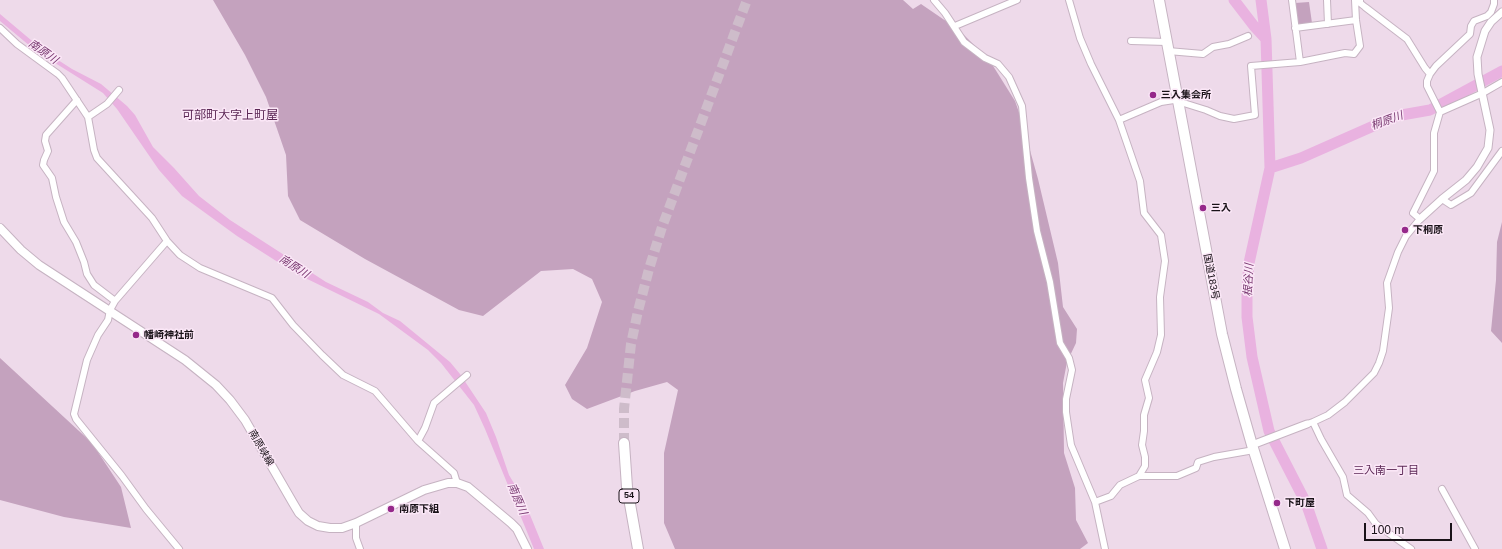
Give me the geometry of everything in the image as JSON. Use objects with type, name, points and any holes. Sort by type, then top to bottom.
[{"type":"highway","name":"国道183号","points":[[1159,0],[1222,334],[1236,389],[1285,549]]},
{"type":"highway","name":"54","points":[[624,443],[627,487],[638,549]]},
{"type":"main road","name":"南原峡線","points":[[0,228],[21,250],[39,265],[185,360],[216,385],[230,400],[245,420],[299,513],[308,521],[318,526],[342,528],[356,523],[424,490],[448,483],[457,483]]},
{"type":"main road","points":[[457,483],[468,487],[511,523],[517,529],[527,549]]},
{"type":"street","points":[[934,0],[955,26],[964,42],[985,58],[998,64],[1009,77],[1022,106],[1029,178],[1037,230],[1050,282],[1060,342],[1069,358],[1072,370],[1066,399],[1066,412],[1071,445],[1096,502],[1105,549]]},
{"type":"street","points":[[955,26],[1017,0]]},
{"type":"street","points":[[1069,0],[1080,38],[1091,64],[1120,120],[1140,181],[1144,213],[1162,235],[1165,261],[1160,297],[1161,335],[1157,352],[1145,380],[1149,398],[1144,415],[1142,445],[1145,456],[1145,466],[1139,476]]},
{"type":"street","points":[[1292,0],[1300,62]]},
{"type":"street","points":[[1327,0],[1328,24]]},
{"type":"street","points":[[1120,120],[1161,102],[1174,100],[1220,116],[1234,119],[1255,115],[1251,66],[1300,62],[1345,53],[1354,54],[1360,46],[1355,0]]},
{"type":"street","points":[[1360,0],[1360,3],[1407,39],[1424,68],[1430,74]]},
{"type":"street","points":[[1420,219],[1413,213],[1434,171],[1434,133],[1440,111],[1427,81],[1430,74],[1470,34],[1471,26],[1474,21],[1487,16],[1491,12],[1494,0]]},
{"type":"street","points":[[1096,502],[1111,496],[1120,486],[1139,476],[1177,476],[1196,468],[1198,462],[1253,447],[1266,440],[1328,415],[1345,402],[1374,373],[1383,351],[1389,308],[1387,283],[1398,252],[1406,236],[1420,219],[1466,180],[1477,167],[1488,148],[1490,130],[1478,74],[1477,57],[1482,36],[1491,22],[1502,12]]},
{"type":"street","points":[[1295,28],[1356,20]]},
{"type":"street","points":[[0,28],[32,56],[58,74],[88,117],[94,150],[97,158],[152,218],[167,241],[180,255],[200,268],[272,298],[293,325],[343,375],[376,391],[418,442],[454,473],[457,483]]},
{"type":"street","points":[[1470,34],[1482,36]]},
{"type":"street","points":[[1131,41],[1168,46],[1203,54],[1213,47],[1229,44],[1248,36]]},
{"type":"street","points":[[1440,111],[1502,82]]},
{"type":"street","points":[[88,117],[107,104],[119,90]]},
{"type":"street","points":[[77,100],[46,135],[45,141],[48,151],[43,165],[52,178],[64,222],[76,242],[87,274],[94,285],[115,301]]},
{"type":"street","points":[[1442,199],[1451,205],[1471,193],[1502,151]]},
{"type":"street","points":[[167,241],[115,301],[110,310],[108,320],[98,334],[87,360],[74,414],[76,419],[179,549]]},
{"type":"street","points":[[418,442],[434,403],[467,375]]},
{"type":"street","points":[[1310,423],[1343,477],[1347,495],[1368,513],[1376,524],[1411,549]]},
{"type":"street","points":[[1442,489],[1475,549]]},
{"type":"street","points":[[356,523],[356,538],[360,549]]},
{"type":"shaded area","points":[[213,0],[903,0],[913,9],[921,4],[959,30],[990,61],[1015,101],[1021,118],[1038,179],[1058,263],[1063,307],[1077,329],[1076,343],[1067,362],[1063,383],[1064,453],[1075,488],[1076,520],[1088,543],[1080,549],[675,549],[664,523],[664,453],[678,390],[667,382],[635,391],[587,409],[572,399],[565,385],[587,348],[602,302],[592,279],[573,269],[541,271],[483,316],[459,310],[365,259],[300,220],[288,196],[286,155],[266,97],[245,55]]},
{"type":"shaded area","points":[[1309,2],[1312,23],[1301,25],[1297,22],[1295,3]]},
{"type":"shaded area","points":[[1502,222],[1502,343],[1491,331],[1496,280],[1497,242]]},
{"type":"shaded area","points":[[0,358],[92,443],[121,487],[131,528],[64,517],[0,500]]},
{"type":"water","name":"南原川","points":[[0,14],[44,51],[72,69],[101,84],[127,106],[135,115],[153,147],[199,196],[230,220],[326,282],[368,302],[383,313],[400,321],[450,362],[460,374],[486,413],[509,475],[521,493],[544,549],[534,549],[474,405],[441,363],[428,350],[379,314],[295,273],[237,236],[182,196],[159,170],[117,109],[103,93],[36,51],[0,21]]},
{"type":"waterway","points":[[1234,0],[1266,39]]},
{"type":"waterway","name":"根谷川","points":[[1261,0],[1266,39],[1270,168],[1249,263],[1247,317],[1252,357],[1269,431],[1306,503],[1322,549]]},
{"type":"waterway","name":"桐原川","points":[[1270,168],[1301,158],[1396,116],[1430,110],[1502,71]]},
{"type":"tunnel","points":[[624,443],[624,409],[631,344],[649,269],[662,227],[747,0]]},
{"type":"place","name":"三入集会所","points":[[1153,95]]},
{"type":"place","name":"三入","points":[[1203,208]]},
{"type":"place","name":"下桐原","points":[[1405,230]]},
{"type":"place","name":"幡崎神社前","points":[[136,335]]},
{"type":"place","name":"下町屋","points":[[1277,503]]},
{"type":"place","name":"南原下組","points":[[391,509]]},
{"type":"district","name":"可部町大字上町屋","points":[[230,116]]},
{"type":"district","name":"三入南一丁目","points":[[1386,471]]}]
